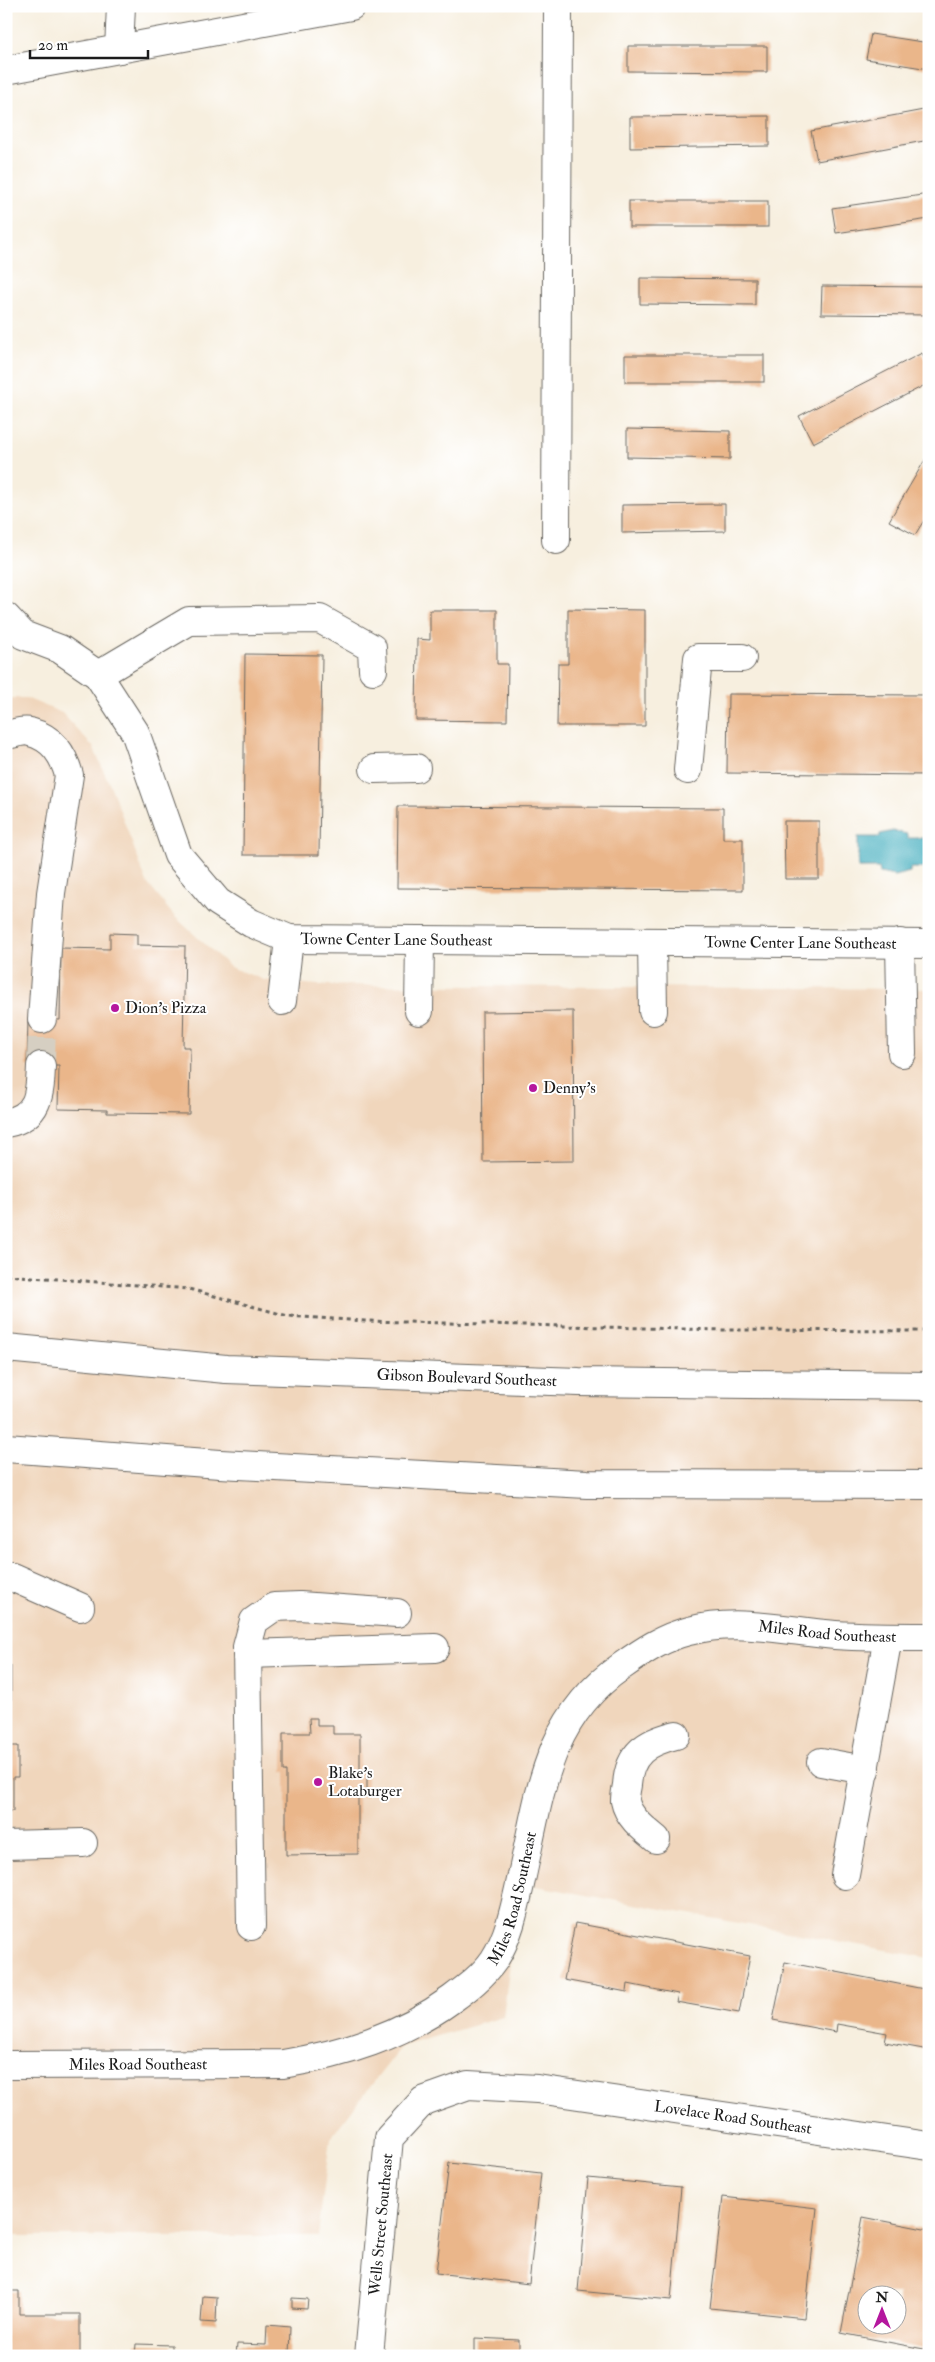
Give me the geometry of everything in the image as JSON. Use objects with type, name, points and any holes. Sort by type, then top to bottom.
[{"type":"street","points":[[119,49],[121,6]]},
{"type":"street","points":[[6,70],[351,6]]},
{"type":"street","points":[[556,540],[558,6]]},
{"type":"street","points":[[98,675],[189,621],[320,619],[372,648],[373,670]]},
{"type":"street","name":"Towne Center Lane Southeast","points":[[12,634],[60,648],[98,675],[135,732],[178,855],[218,902],[251,922],[289,939],[929,944]]},
{"type":"street","points":[[688,770],[698,658],[742,658]]},
{"type":"street","points":[[6,735],[29,732],[52,743],[64,757],[69,775],[50,893],[42,1019]]},
{"type":"street","points":[[374,769],[416,768]]},
{"type":"street","points":[[282,1001],[289,939]]},
{"type":"street","points":[[420,940],[420,1012]]},
{"type":"street","points":[[652,942],[653,1012]]},
{"type":"street","points":[[900,944],[902,1053]]},
{"type":"street","points":[[6,1123],[19,1121],[33,1109],[40,1093],[41,1066]]},
{"type":"street","name":"Gibson Boulevard Southeast","points":[[6,1348],[226,1369],[579,1382],[929,1386]]},
{"type":"street","points":[[6,1448],[220,1464],[587,1484],[929,1485]]},
{"type":"street","points":[[6,1576],[12,1576],[80,1607]]},
{"type":"street","points":[[251,1926],[247,1654],[254,1621],[274,1607],[300,1606],[397,1613]]},
{"type":"street","name":"Miles Road Southeast","points":[[6,2065],[283,2064],[326,2057],[365,2046],[400,2031],[468,1987],[484,1973],[495,1958],[505,1938],[515,1907],[548,1761],[560,1734],[574,1712],[607,1676],[658,1642],[688,1631],[719,1625],[748,1624],[835,1635],[929,1637]]},
{"type":"street","points":[[845,1875],[888,1637]]},
{"type":"street","points":[[247,1654],[435,1648]]},
{"type":"street","points":[[656,1840],[637,1822],[625,1801],[628,1773],[637,1753],[656,1740],[676,1736]]},
{"type":"street","points":[[821,1762],[865,1770]]},
{"type":"street","points":[[6,1845],[83,1843]]},
{"type":"street","name":"Wells Street Southeast","points":[[369,2356],[389,2138],[423,2101],[468,2085],[537,2089]]},
{"type":"street","name":"Lovelace Road Southeast","points":[[537,2089],[929,2146]]},
{"type":"path","points":[[6,1275],[189,1289],[288,1316],[365,1321],[724,1330],[929,1331]]},
{"type":"shaded area","points":[[6,698],[26,698],[62,713],[93,747],[113,792],[147,883],[174,916],[230,967],[264,980],[317,985],[929,989],[929,1958],[520,1883],[503,2017],[402,2046],[330,2138],[318,2236],[6,2236]]},
{"type":"water","points":[[893,831],[907,834],[907,838],[929,838],[929,868],[910,868],[910,872],[894,876],[880,873],[879,868],[858,868],[858,837],[880,837],[880,834]]},
{"type":"building","points":[[871,34],[929,43],[929,69],[866,59]]},
{"type":"building","points":[[628,46],[767,46],[767,72],[628,71]]},
{"type":"building","points":[[929,109],[929,140],[817,161],[811,131]]},
{"type":"building","points":[[769,116],[769,146],[630,148],[630,117]]},
{"type":"building","points":[[929,194],[929,219],[836,233],[832,208]]},
{"type":"building","points":[[629,201],[768,201],[768,227],[629,227]]},
{"type":"building","points":[[640,278],[755,279],[755,305],[640,304]]},
{"type":"building","points":[[822,286],[929,287],[929,315],[821,314]]},
{"type":"building","points":[[922,353],[929,366],[929,383],[813,443],[799,416]]},
{"type":"building","points":[[625,355],[764,355],[764,382],[625,382]]},
{"type":"building","points":[[627,429],[730,431],[730,459],[627,457]]},
{"type":"building","points":[[929,453],[929,512],[915,535],[889,521]]},
{"type":"building","points":[[725,504],[725,531],[622,533],[622,505]]},
{"type":"building","points":[[568,609],[645,610],[645,726],[557,726],[558,664],[568,664]]},
{"type":"building","points":[[430,610],[497,610],[497,664],[508,664],[507,721],[416,720],[417,639],[430,640]]},
{"type":"building","points":[[245,654],[322,655],[319,855],[243,855]]},
{"type":"building","points":[[728,694],[929,695],[929,775],[727,773]]},
{"type":"building","points":[[398,806],[723,808],[723,839],[743,839],[743,890],[397,888]]},
{"type":"building","points":[[784,821],[819,821],[819,879],[785,879]]},
{"type":"building","points":[[110,933],[137,934],[137,945],[185,946],[183,1047],[190,1047],[189,1114],[107,1113],[107,1110],[58,1109],[59,1066],[27,1066],[28,1019],[60,1020],[61,948],[110,949]]},
{"type":"building","points":[[573,1011],[574,1161],[483,1162],[482,1012]]},
{"type":"building","points":[[6,1666],[11,1666],[11,1746],[18,1746],[18,1777],[13,1777],[13,1811],[6,1811]]},
{"type":"building","points":[[309,1718],[317,1718],[317,1726],[333,1726],[333,1734],[360,1734],[360,1771],[367,1771],[367,1796],[358,1796],[358,1854],[286,1855],[286,1771],[283,1771],[283,1733],[310,1733]]},
{"type":"building","points":[[575,1923],[750,1956],[739,2013],[676,2002],[678,1994],[628,1984],[627,1992],[564,1980]]},
{"type":"building","points":[[785,1962],[929,1990],[929,2050],[885,2042],[887,2033],[837,2024],[836,2032],[773,2020]]},
{"type":"building","points":[[449,2163],[541,2173],[529,2284],[436,2273]]},
{"type":"building","points":[[588,2178],[681,2187],[671,2300],[578,2291]]},
{"type":"building","points":[[723,2197],[817,2208],[805,2318],[710,2308]]},
{"type":"building","points":[[863,2217],[929,2230],[929,2350],[841,2333]]},
{"type":"building","points":[[6,2291],[19,2291],[19,2314],[80,2314],[80,2356],[6,2356]]},
{"type":"building","points":[[203,2296],[217,2297],[216,2323],[201,2322]]},
{"type":"building","points":[[292,2298],[308,2299],[307,2309],[292,2308]]},
{"type":"building","points":[[267,2325],[290,2327],[289,2356],[236,2356],[237,2344],[266,2345]]},
{"type":"building","points":[[475,2338],[519,2340],[519,2356],[475,2356]]},
{"type":"building","points":[[136,2344],[172,2345],[172,2356],[135,2356]]},
{"type":"tunnel","points":[[41,1066],[42,1019]]},
{"type":"place","name":"Dion's Pizza","points":[[115,1008]]},
{"type":"place","name":"Denny's","points":[[533,1088]]},
{"type":"place","name":"Blake's Lotaburger","points":[[318,1782]]}]
